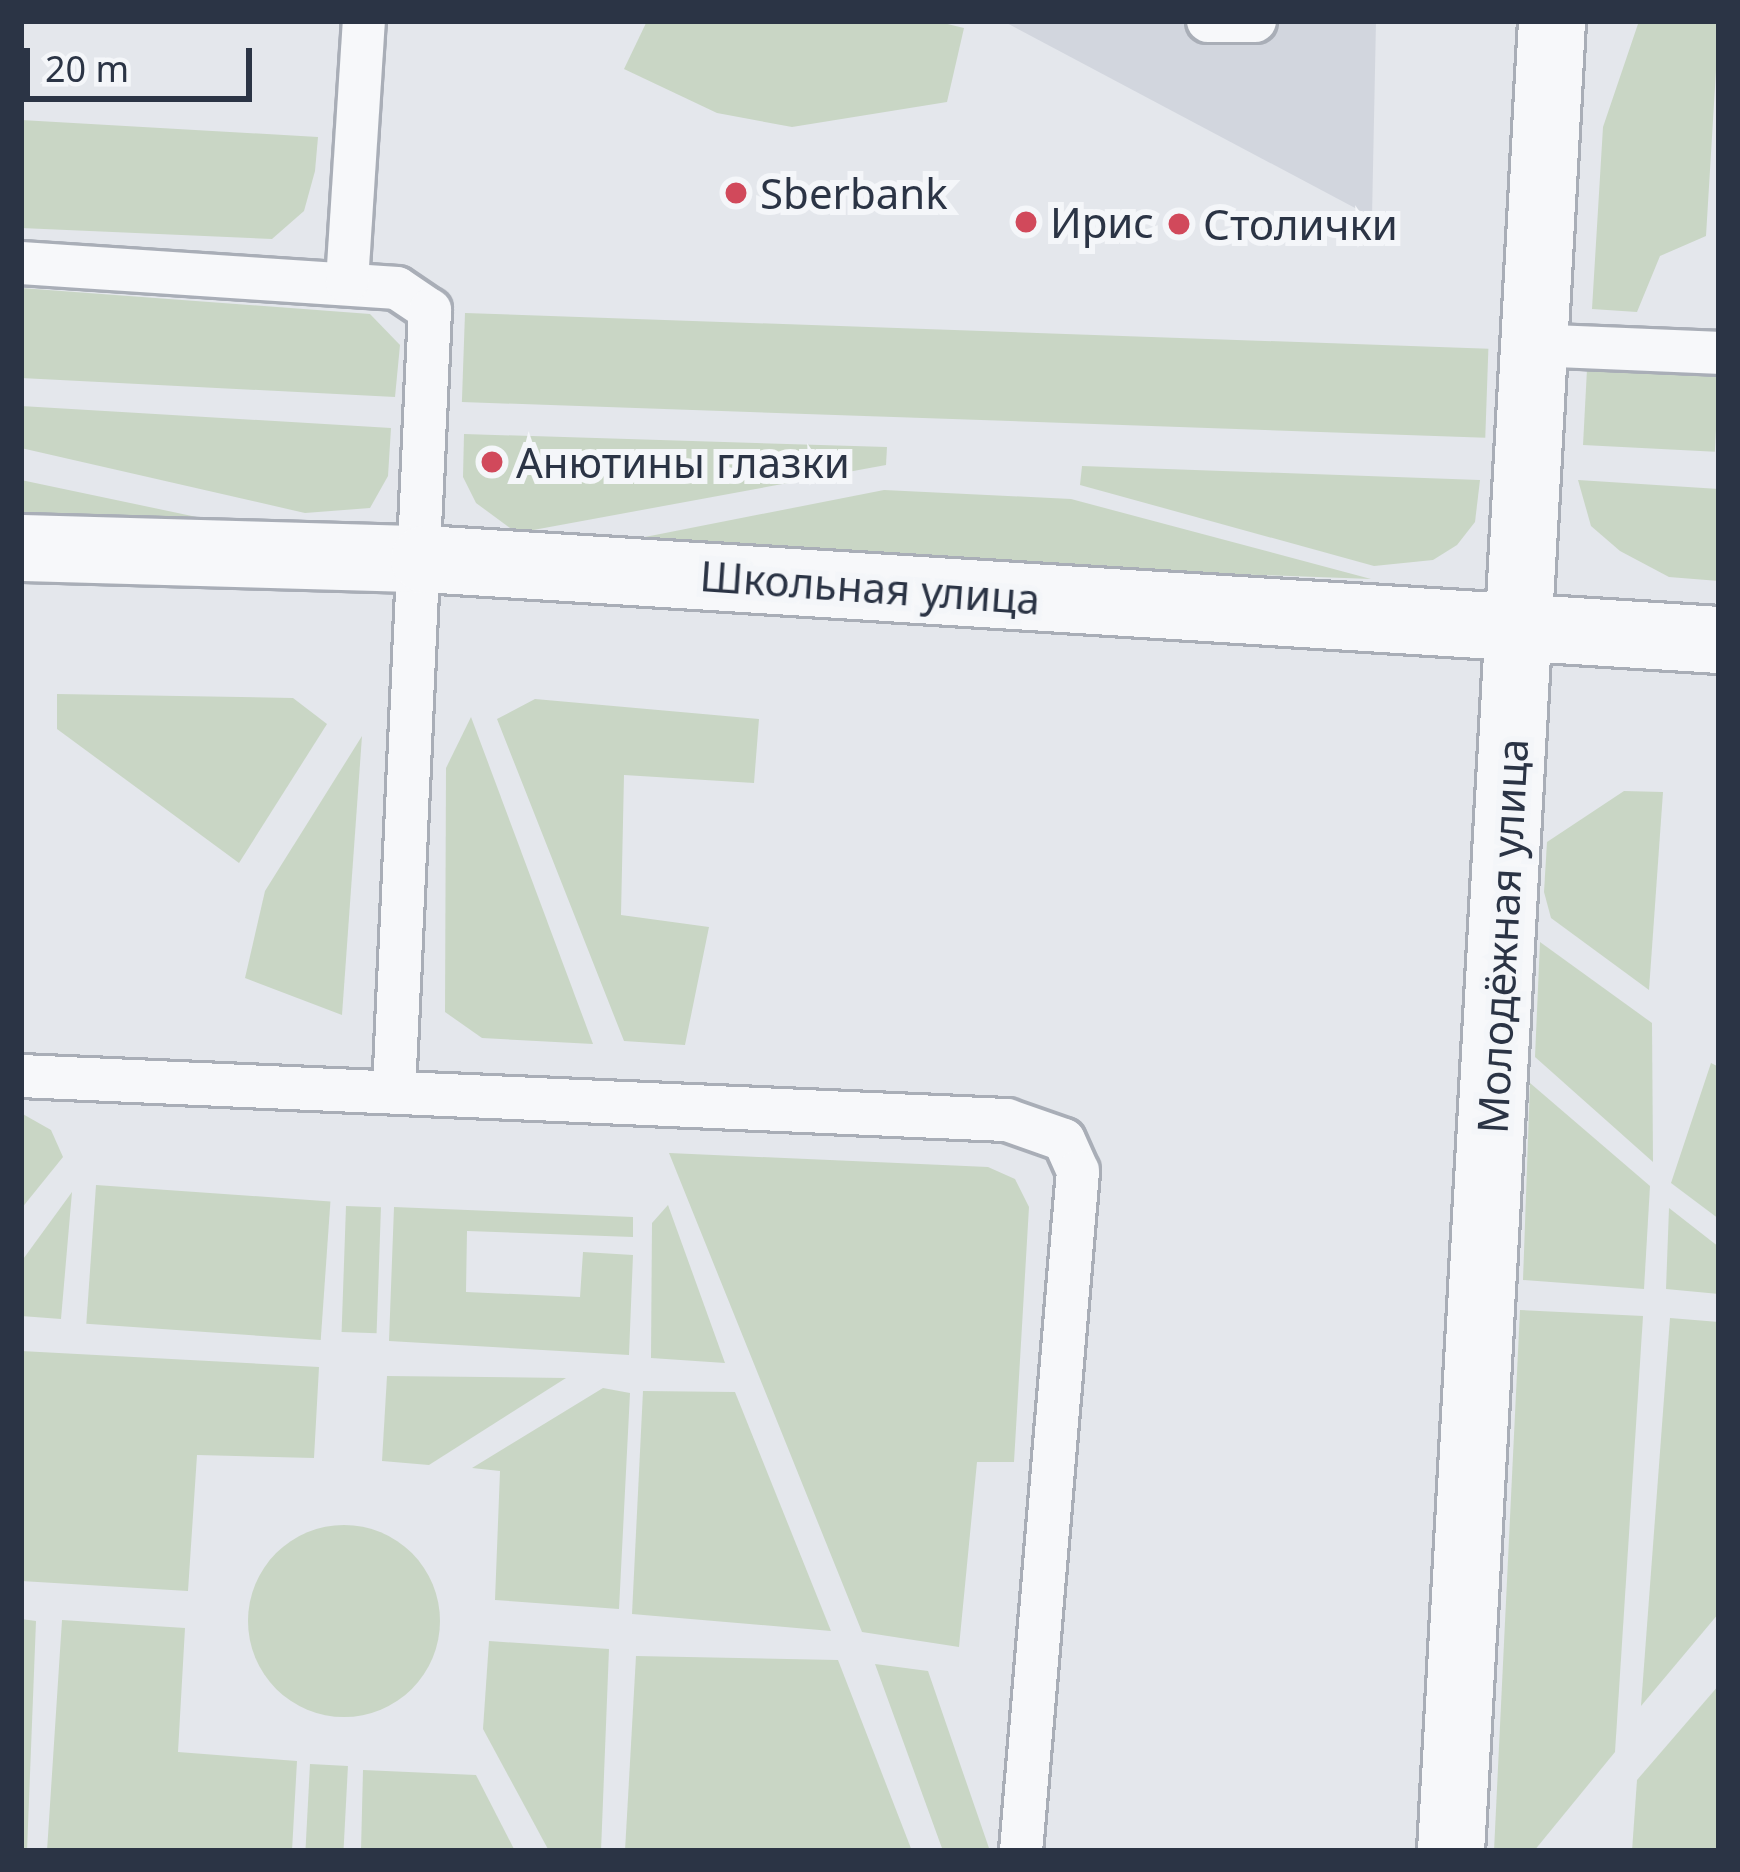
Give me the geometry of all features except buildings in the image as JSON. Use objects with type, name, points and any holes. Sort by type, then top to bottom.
[{"type":"street","name":"Молодёжная улица","points":[[1451,1851],[1552,21]]},
{"type":"street","name":"Школьная улица","points":[[21,548],[424,559],[1719,640]]},
{"type":"lane","points":[[347,283],[364,21]]},
{"type":"lane","points":[[1208,21],[1255,21]]},
{"type":"lane","points":[[21,263],[347,283],[416,293],[430,310],[424,559],[394,1092]]},
{"type":"lane","points":[[1531,345],[1719,353]]},
{"type":"lane","points":[[21,1076],[1007,1120],[1064,1140],[1078,1172],[1021,1851]]},
{"type":"shaded area","points":[[1003,21],[1376,21],[1372,217]]},
{"type":"green space","points":[[647,21],[935,21],[964,28],[947,102],[792,127],[717,113],[624,69]]},
{"type":"green space","points":[[1639,21],[1719,21],[1706,236],[1660,256],[1637,312],[1592,309],[1603,127]]},
{"type":"green space","points":[[21,120],[318,137],[315,171],[304,211],[272,239],[21,228]]},
{"type":"green space","points":[[21,288],[370,314],[400,345],[395,397],[21,378]]},
{"type":"green space","points":[[465,313],[1488,349],[1485,438],[462,402]]},
{"type":"green space","points":[[1587,369],[1719,376],[1715,452],[1583,445]]},
{"type":"green space","points":[[21,406],[391,428],[388,476],[370,508],[305,513],[21,448]]},
{"type":"green space","points":[[464,434],[887,447],[886,465],[517,533],[476,503],[463,477]]},
{"type":"green space","points":[[1082,466],[1480,480],[1475,522],[1457,545],[1433,560],[1374,566],[1080,485]]},
{"type":"green space","points":[[21,480],[287,536],[21,522]]},
{"type":"green space","points":[[1578,480],[1719,489],[1719,581],[1669,577],[1620,551],[1591,526]]},
{"type":"green space","points":[[884,490],[1071,499],[1371,579],[579,550]]},
{"type":"green space","points":[[57,694],[293,698],[327,724],[239,863],[57,729]]},
{"type":"green space","points":[[535,699],[759,719],[754,783],[624,775],[621,915],[709,927],[685,1045],[624,1041],[497,719]]},
{"type":"green space","points":[[471,717],[593,1044],[482,1038],[445,1012],[446,768]]},
{"type":"green space","points":[[362,736],[342,1015],[245,978],[265,891]]},
{"type":"green space","points":[[1624,791],[1663,792],[1649,990],[1551,918],[1544,892],[1547,842]]},
{"type":"green space","points":[[1540,942],[1652,1023],[1653,1162],[1535,1057]]},
{"type":"green space","points":[[1711,1063],[1719,1067],[1719,1219],[1671,1183]]},
{"type":"green space","points":[[1530,1083],[1650,1186],[1644,1289],[1523,1280]]},
{"type":"green space","points":[[21,1113],[51,1130],[63,1157],[21,1209]]},
{"type":"green space","points":[[669,1153],[988,1167],[1015,1179],[1029,1207],[1014,1462],[977,1462],[959,1647],[862,1632]]},
{"type":"green space","points":[[96,1185],[330,1201],[321,1340],[86,1324]]},
{"type":"green space","points":[[72,1192],[61,1319],[21,1316],[21,1262]]},
{"type":"green space","points":[[668,1205],[725,1363],[651,1358],[652,1223]]},
{"type":"green space","points":[[346,1206],[381,1207],[377,1333],[342,1332]]},
{"type":"green space","points":[[394,1207],[633,1217],[633,1237],[467,1231],[466,1292],[580,1297],[583,1252],[633,1255],[629,1355],[389,1341]]},
{"type":"green space","points":[[1669,1208],[1719,1247],[1719,1294],[1666,1289]]},
{"type":"green space","points":[[1520,1310],[1643,1316],[1615,1752],[1534,1851],[1494,1851]]},
{"type":"green space","points":[[1670,1318],[1719,1322],[1719,1613],[1641,1706]]},
{"type":"green space","points":[[21,1351],[319,1367],[314,1458],[197,1455],[188,1591],[21,1581]]},
{"type":"green space","points":[[387,1376],[566,1378],[429,1465],[382,1461]]},
{"type":"green space","points":[[603,1388],[630,1393],[619,1609],[495,1600],[500,1471],[472,1468]]},
{"type":"green space","points":[[643,1391],[735,1392],[831,1631],[632,1614]]},
{"type":"green space","points":[[344,1525],[381,1532],[412,1553],[433,1584],[440,1621],[433,1658],[412,1689],[381,1710],[344,1717],[307,1710],[276,1689],[255,1658],[248,1621],[255,1584],[276,1553],[307,1532]]},
{"type":"green space","points":[[21,1619],[36,1621],[27,1851],[21,1851]]},
{"type":"green space","points":[[62,1620],[185,1628],[178,1752],[297,1761],[292,1851],[47,1851]]},
{"type":"green space","points":[[489,1641],[609,1649],[601,1851],[549,1851],[483,1729]]},
{"type":"green space","points":[[636,1656],[838,1660],[912,1851],[625,1851]]},
{"type":"green space","points":[[875,1664],[928,1671],[990,1851],[943,1851]]},
{"type":"green space","points":[[1719,1685],[1719,1851],[1632,1851],[1637,1780]]},
{"type":"green space","points":[[310,1764],[348,1766],[343,1851],[305,1851]]},
{"type":"green space","points":[[363,1770],[476,1775],[515,1851],[361,1851]]},
{"type":"place","name":"Sberbank","points":[[736,193]]},
{"type":"place","name":"Ирис","points":[[1026,222]]},
{"type":"place","name":"Столички","points":[[1179,224]]},
{"type":"place","name":"Анютины глазки","points":[[492,462]]}]
